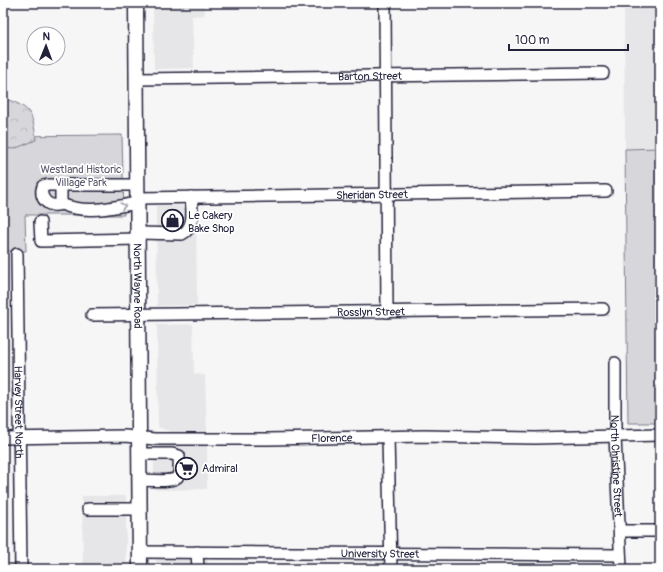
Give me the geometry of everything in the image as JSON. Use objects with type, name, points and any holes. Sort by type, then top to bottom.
[{"type":"main road","name":"North Wayne Road","points":[[136,3],[139,236],[140,569]]},
{"type":"street","points":[[385,3],[384,76],[387,312]]},
{"type":"street","name":"Barton Street","points":[[137,79],[603,73]]},
{"type":"street","points":[[61,185],[138,195],[108,209],[85,210],[71,208],[61,204],[52,206],[47,204],[40,191],[43,186],[61,185]]},
{"type":"street","points":[[61,185],[61,204]]},
{"type":"street","name":"Sheridan Street","points":[[138,195],[191,197],[606,191]]},
{"type":"street","points":[[40,222],[41,240],[182,234],[190,228],[191,197]]},
{"type":"street","name":"Harvey Street North","points":[[18,254],[21,569]]},
{"type":"street","name":"Rosslyn Street","points":[[92,316],[603,309]]},
{"type":"street","name":"North Christine Street","points":[[615,363],[615,436],[621,569]]},
{"type":"street","name":"Florence","points":[[3,438],[167,439],[462,436],[534,438],[660,436]]},
{"type":"street","points":[[388,437],[391,569]]},
{"type":"street","points":[[167,439],[168,454]]},
{"type":"street","points":[[140,454],[168,454],[179,456],[178,476],[176,478],[168,480],[140,480]]},
{"type":"street","points":[[88,509],[140,509]]},
{"type":"street","points":[[620,531],[660,531]]},
{"type":"street","name":"University Street","points":[[140,552],[620,555]]},
{"type":"street","points":[[197,552],[198,569]]},
{"type":"shaded area","points":[[153,3],[204,3],[205,15],[192,16],[194,68],[154,69]]},
{"type":"shaded area","points":[[624,3],[660,3],[660,148],[625,149]]},
{"type":"shaded area","points":[[156,206],[196,206],[197,305],[157,306]]},
{"type":"shaded area","points":[[193,324],[194,374],[205,375],[207,433],[173,433],[158,427],[157,325]]},
{"type":"shaded area","points":[[162,445],[207,445],[207,489],[155,490],[153,449]]},
{"type":"shaded area","points":[[82,496],[126,496],[126,569],[83,569]]},
{"type":"shaded area","points":[[208,557],[208,569],[156,569],[156,558]]},
{"type":"green space","points":[[3,98],[25,108],[31,117],[36,140],[14,149],[3,148]]},
{"type":"green space","name":"Westland Historic Village Park","points":[[122,135],[124,215],[25,215],[26,251],[3,251],[3,136]]},
{"type":"green space","points":[[660,148],[660,423],[628,423],[625,149]]},
{"type":"place","name":"Le Cakery Bake Shop","points":[[172,221]]},
{"type":"place","name":"Admiral","points":[[186,468]]}]
